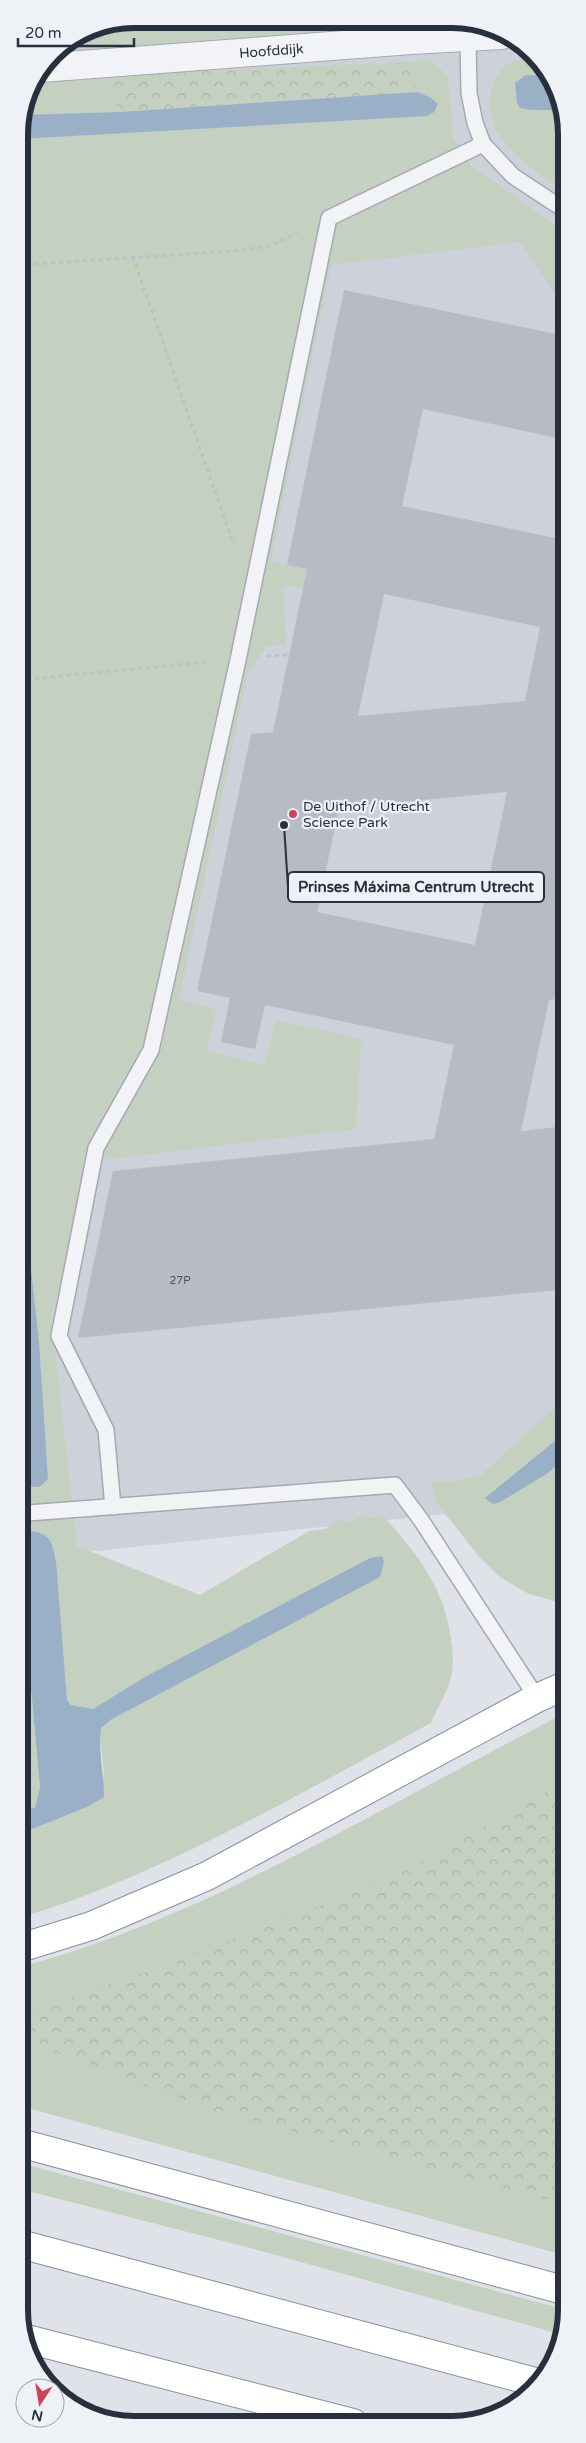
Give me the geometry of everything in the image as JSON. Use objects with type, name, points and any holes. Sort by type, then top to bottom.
[{"type":"highway","points":[[28,1946],[91,1926],[207,1876],[558,1688]]},
{"type":"highway","points":[[28,2145],[558,2289]]},
{"type":"highway","points":[[28,2246],[530,2381]]},
{"type":"highway","points":[[32,2340],[326,2416]]},
{"type":"street","name":"Hoofddijk","points":[[51,67],[494,36]]},
{"type":"lane","points":[[468,37],[469,93],[474,123],[483,144],[513,176],[558,206]]},
{"type":"lane","points":[[113,1507],[106,1430],[59,1336],[96,1148],[150,1050],[238,660],[250,593],[329,218],[483,144]]},
{"type":"lane","points":[[28,1513],[395,1485],[421,1520],[537,1698]]},
{"type":"path","points":[[28,264],[235,251],[270,246],[329,218]]},
{"type":"path","points":[[133,257],[250,593]]},
{"type":"path","points":[[28,679],[287,655]]},
{"type":"shaded area","name":"De Uithof / Utrecht Science Park","points":[[120,28],[466,28],[499,38],[522,54],[541,75],[555,106],[558,120],[558,1502],[28,1558],[28,127],[33,100],[45,75],[75,45],[100,33]]},
{"type":"green space","points":[[120,28],[433,28],[69,50],[93,36]]},
{"type":"green space","points":[[526,58],[537,69],[548,87],[558,120],[558,185],[540,174],[514,153],[496,128],[491,114],[490,98],[492,89],[503,66]]},
{"type":"green space","points":[[430,60],[448,76],[453,138],[471,165],[558,227],[558,299],[521,242],[331,265],[271,561],[307,569],[303,588],[283,585],[286,645],[266,646],[248,673],[179,1000],[216,1010],[206,1051],[265,1065],[275,1020],[361,1039],[356,1129],[103,1160],[51,1314],[77,1546],[200,1595],[309,1531],[325,1529],[340,1519],[348,1522],[366,1515],[371,1518],[382,1515],[417,1557],[427,1572],[442,1603],[448,1621],[452,1648],[453,1663],[451,1677],[431,1723],[230,1831],[178,1856],[74,1900],[28,1915],[28,1831],[87,1807],[104,1775],[100,1737],[101,1728],[112,1719],[143,1678],[93,1709],[71,1705],[67,1700],[58,1604],[28,1547],[28,1487],[48,1479],[39,1342],[28,1240],[28,138],[427,116],[431,98],[418,92],[407,62]]},
{"type":"green space","points":[[407,62],[418,92],[120,112],[98,75]]},
{"type":"green space","points":[[98,75],[120,112],[30,115],[33,100],[43,79]]},
{"type":"green space","points":[[558,1404],[558,1602],[527,1593],[500,1577],[481,1559],[435,1501],[432,1482],[456,1481],[481,1475]]},
{"type":"green space","points":[[28,1655],[40,1788],[35,1807],[28,1810]]},
{"type":"green space","points":[[558,1717],[558,2254],[28,2108],[28,1965],[65,1954],[151,1922],[236,1885],[319,1844]]},
{"type":"green space","points":[[558,1786],[558,2203],[204,2108],[28,2042],[28,2011],[138,1975],[392,1878]]},
{"type":"green space","points":[[28,2165],[558,2308],[556,2333],[250,2248],[28,2191]]},
{"type":"water","points":[[526,75],[541,75],[548,87],[556,110],[520,108],[517,103],[515,83]]},
{"type":"water","points":[[418,92],[431,98],[438,104],[434,112],[427,116],[28,138],[30,115],[120,112]]},
{"type":"water","points":[[28,1240],[39,1342],[48,1479],[40,1487],[28,1486]]},
{"type":"water","points":[[558,1438],[558,1464],[548,1473],[500,1502],[493,1504],[485,1498]]},
{"type":"water","points":[[31,1531],[38,1532],[47,1537],[52,1545],[55,1556],[67,1700],[71,1705],[93,1709],[143,1678],[370,1558],[382,1556],[384,1562],[380,1577],[112,1719],[101,1728],[100,1745],[104,1797],[87,1807],[28,1831],[28,1810],[35,1807],[40,1788],[28,1655],[28,1534]]},
{"type":"building","points":[[344,290],[558,334],[558,438],[423,409],[402,506],[558,539],[558,999],[549,1000],[521,1131],[558,1127],[558,1290],[78,1338],[113,1171],[434,1139],[454,1045],[265,1005],[255,1049],[221,1042],[230,998],[197,991],[251,734],[273,732],[307,569],[287,565]],"holes":[[[384,594],[540,627],[525,701],[358,716]],[[507,792],[475,945],[317,912],[339,808]]]},
{"type":"place","name":"De Uithof / Utrecht Science Park","points":[[293,814]]},
{"type":"place","name":"Prinses Máxima Centrum Utrecht","points":[[284,825]]}]
